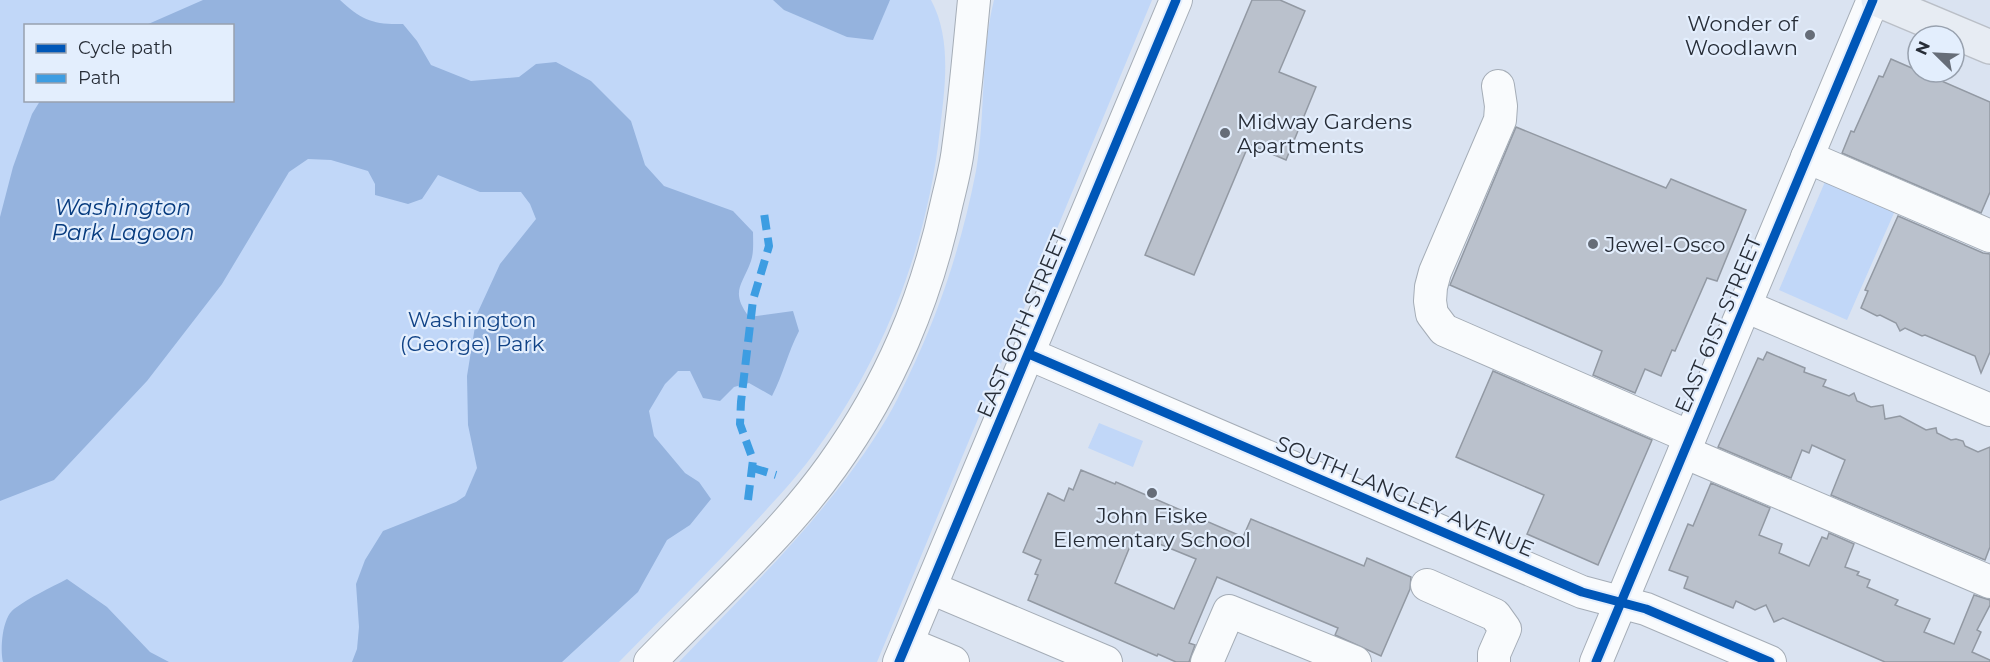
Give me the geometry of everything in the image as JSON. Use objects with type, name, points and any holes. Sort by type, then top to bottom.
[{"type":"main road","points":[[1878,0],[1990,47]]},
{"type":"street","points":[[650,662],[800,506],[856,431],[888,376],[908,333],[940,234],[958,151],[974,0]]},
{"type":"street","name":"EAST 60TH STREET","points":[[904,652],[1176,0]]},
{"type":"street","name":"EAST 61ST STREET","points":[[1596,662],[1873,0]]},
{"type":"street","points":[[1498,86],[1502,106],[1500,120],[1435,272],[1430,302],[1432,314],[1444,330],[1990,582]]},
{"type":"street","points":[[1807,157],[1990,236]]},
{"type":"street","points":[[1745,306],[1990,410]]},
{"type":"street","name":"SOUTH LANGLEY AVENUE","points":[[1029,354],[1582,592],[1646,609],[1770,662]]},
{"type":"street","points":[[1427,585],[1496,615],[1504,629],[1494,654],[1494,662]]},
{"type":"street","points":[[931,588],[1106,662]]},
{"type":"street","points":[[1207,662],[1229,611],[1354,662]]},
{"type":"street","points":[[904,652],[953,662]]},
{"type":"green space","name":"Washington (George) Park","points":[[0,0],[931,0],[942,31],[945,63],[944,97],[934,172],[914,256],[883,337],[841,413],[803,468],[705,575],[619,662],[0,662]]},
{"type":"green space","points":[[994,0],[1152,0],[877,662],[679,662],[790,546],[842,484],[887,418],[920,352],[957,250],[976,171],[987,42]]},
{"type":"green space","points":[[1827,177],[1897,206],[1847,320],[1779,290]]},
{"type":"green space","points":[[1099,423],[1143,441],[1133,467],[1088,448]]},
{"type":"water","name":"Washington Park Lagoon","points":[[203,0],[340,0],[368,20],[403,24],[417,41],[431,65],[471,81],[519,77],[536,64],[556,62],[591,81],[631,121],[645,165],[664,186],[733,211],[753,232],[752,258],[739,294],[743,308],[749,317],[793,311],[799,331],[776,388],[772,396],[749,383],[734,387],[720,401],[703,398],[690,371],[678,371],[665,384],[649,411],[654,436],[685,473],[699,482],[711,499],[690,525],[667,540],[638,592],[562,662],[352,662],[357,649],[359,627],[356,584],[365,560],[383,531],[456,502],[465,496],[477,468],[468,425],[467,376],[477,314],[500,264],[536,219],[530,204],[521,192],[480,192],[438,175],[422,199],[408,204],[375,195],[375,184],[368,171],[331,160],[308,159],[289,172],[222,284],[147,381],[54,480],[0,501],[0,217],[13,167],[32,114],[39,102],[234,102],[234,24],[148,24]]},
{"type":"water","points":[[773,0],[890,0],[873,40],[847,37],[784,10]]},
{"type":"water","points":[[67,579],[107,607],[150,652],[169,662],[3,662],[4,626],[10,613]]},
{"type":"building","name":"Midway Gardens Apartments","points":[[1252,0],[1280,0],[1305,11],[1279,72],[1316,87],[1286,160],[1249,144],[1194,275],[1145,255]]},
{"type":"building","points":[[1891,59],[1906,66],[1906,84],[1949,84],[1990,102],[1990,192],[1981,213],[1842,153],[1879,76],[1883,77]]},
{"type":"building","name":"Jewel-Osco","points":[[1516,127],[1666,188],[1671,179],[1746,210],[1717,281],[1707,278],[1675,351],[1672,350],[1661,376],[1645,369],[1635,393],[1593,375],[1602,351],[1450,285]]},
{"type":"building","points":[[1898,216],[1990,254],[1990,352],[1981,373],[1975,356],[1905,328],[1900,331],[1896,323],[1861,308],[1868,291],[1865,290]]},
{"type":"building","points":[[1767,352],[1805,368],[1804,372],[1826,380],[1823,386],[1849,396],[1854,393],[1857,401],[1871,407],[1883,405],[1885,419],[1900,416],[1926,430],[1936,428],[1937,433],[1951,440],[1963,441],[1965,446],[1978,452],[1990,447],[1990,547],[1985,560],[1831,495],[1845,460],[1812,445],[1809,453],[1802,450],[1791,478],[1718,447],[1758,358],[1763,360]]},
{"type":"building","points":[[1493,371],[1652,440],[1598,565],[1527,534],[1544,495],[1456,457]]},
{"type":"building","points":[[1081,470],[1115,484],[1116,482],[1243,537],[1251,519],[1364,566],[1367,558],[1411,577],[1410,589],[1381,656],[1335,635],[1338,628],[1217,577],[1189,643],[1195,645],[1189,662],[1176,662],[1158,654],[1157,656],[1028,600],[1041,560],[1023,552],[1048,493],[1064,501],[1069,488],[1073,490]],"holes":[[[1135,534],[1196,559],[1174,609],[1115,583]]]},
{"type":"building","points":[[1711,483],[1770,508],[1759,535],[1782,544],[1779,553],[1809,566],[1822,537],[1827,539],[1829,533],[1854,544],[1845,567],[1859,572],[1857,575],[1870,580],[1867,587],[1898,600],[1895,605],[1930,619],[1924,632],[1954,644],[1974,595],[1990,600],[1990,605],[1977,630],[1981,632],[1972,652],[1990,662],[1885,662],[1783,618],[1774,622],[1766,605],[1755,610],[1736,601],[1733,608],[1684,588],[1688,577],[1669,570],[1688,524],[1693,526]]},
{"type":"marked path","points":[[748,500],[753,460],[740,424],[741,402],[753,300],[769,246],[764,213]]},
{"type":"marked path","points":[[753,468],[776,475]]},
{"type":"cycle path","points":[[899,662],[1176,0]]},
{"type":"cycle path","points":[[1596,662],[1873,0]]},
{"type":"cycle path","points":[[1029,354],[1582,592],[1646,609],[1770,662]]},
{"type":"place","name":"Wonder of Woodlawn","points":[[1810,35]]},
{"type":"place","name":"Midway Gardens Apartments","points":[[1225,133]]},
{"type":"place","name":"Jewel-Osco","points":[[1593,244]]},
{"type":"place","name":"John Fiske Elementary School","points":[[1152,493]]}]
